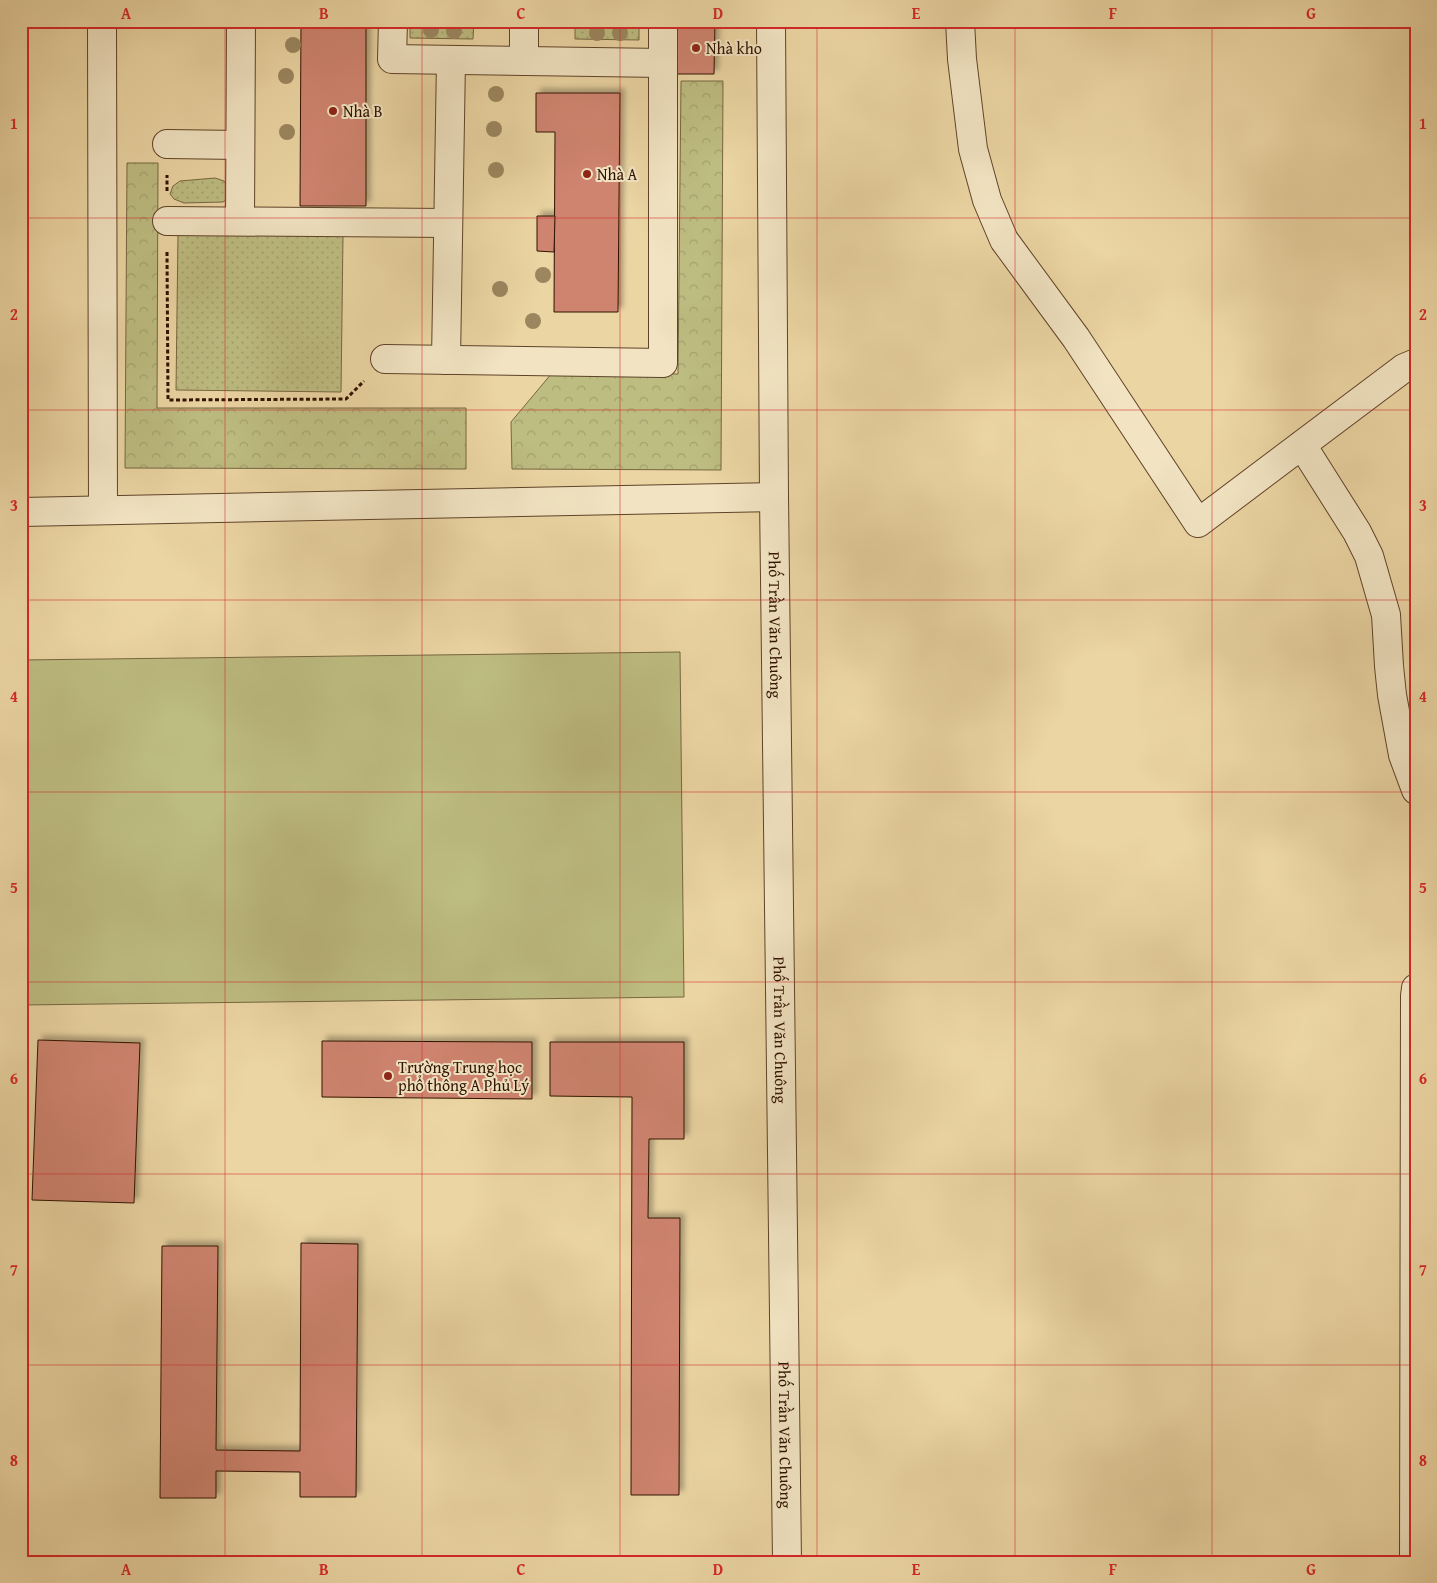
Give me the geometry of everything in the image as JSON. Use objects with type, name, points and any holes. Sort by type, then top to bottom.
[{"type":"street","points":[[102,21],[103,510]]},
{"type":"street","points":[[240,221],[241,21]]},
{"type":"street","points":[[393,21],[392,59],[663,63]]},
{"type":"street","points":[[524,21],[524,61]]},
{"type":"street","points":[[385,359],[663,363],[663,21]]},
{"type":"street","name":"Phố Trần Văn Chuông","points":[[771,21],[774,497],[787,1562]]},
{"type":"street","points":[[960,21],[962,59],[973,149],[987,200],[1004,240],[1076,338],[1198,523],[1404,368],[1416,363]]},
{"type":"street","points":[[446,360],[451,60]]},
{"type":"street","points":[[167,144],[240,146]]},
{"type":"street","points":[[167,221],[448,223]]},
{"type":"street","points":[[1302,445],[1369,556],[1386,615],[1388,666],[1403,755],[1416,790]]},
{"type":"street","points":[[21,512],[774,497]]},
{"type":"street","points":[[1414,1562],[1414,996],[1416,988]]},
{"type":"path","points":[[167,144],[168,400],[346,399],[385,359]]},
{"type":"green space","points":[[410,21],[474,21],[473,39],[410,38]]},
{"type":"green space","points":[[575,21],[639,21],[639,40],[575,39]]},
{"type":"green space","points":[[681,81],[723,81],[721,470],[512,469],[511,422],[552,373],[678,374]]},
{"type":"green space","points":[[127,163],[158,163],[157,408],[466,408],[466,469],[125,468]]},
{"type":"green space","points":[[215,178],[224,181],[231,191],[230,197],[223,202],[184,203],[174,199],[170,194],[173,186],[180,181]]},
{"type":"green space","points":[[178,234],[343,235],[341,392],[176,390]]},
{"type":"green space","points":[[680,652],[684,997],[21,1005],[21,660]]},
{"type":"building","points":[[157,21],[222,21],[222,28],[157,27]]},
{"type":"building","name":"Nhà B","points":[[301,21],[366,21],[366,206],[300,206]]},
{"type":"building","name":"Nhà kho","points":[[677,21],[715,21],[714,74],[677,74]]},
{"type":"building","name":"Nhà A","points":[[536,93],[620,93],[618,312],[554,312],[555,132],[536,132]]},
{"type":"building","points":[[537,216],[555,216],[554,252],[537,251]]},
{"type":"building","points":[[38,1040],[140,1043],[134,1203],[32,1200]]},
{"type":"building","points":[[322,1041],[532,1042],[532,1099],[322,1097]]},
{"type":"building","points":[[550,1042],[684,1042],[684,1139],[649,1139],[648,1218],[680,1218],[679,1495],[631,1495],[632,1097],[550,1096]]},
{"type":"building","points":[[301,1243],[358,1244],[356,1497],[300,1497],[300,1472],[216,1471],[216,1498],[160,1498],[162,1246],[218,1246],[216,1450],[300,1451]]},
{"type":"place","name":"Nhà kho","points":[[696,48]]},
{"type":"place","name":"Nhà B","points":[[333,111]]},
{"type":"place","name":"Nhà A","points":[[587,174]]},
{"type":"place","name":"Trường Trung học phổ thông A Phủ Lý","points":[[388,1076]]}]
